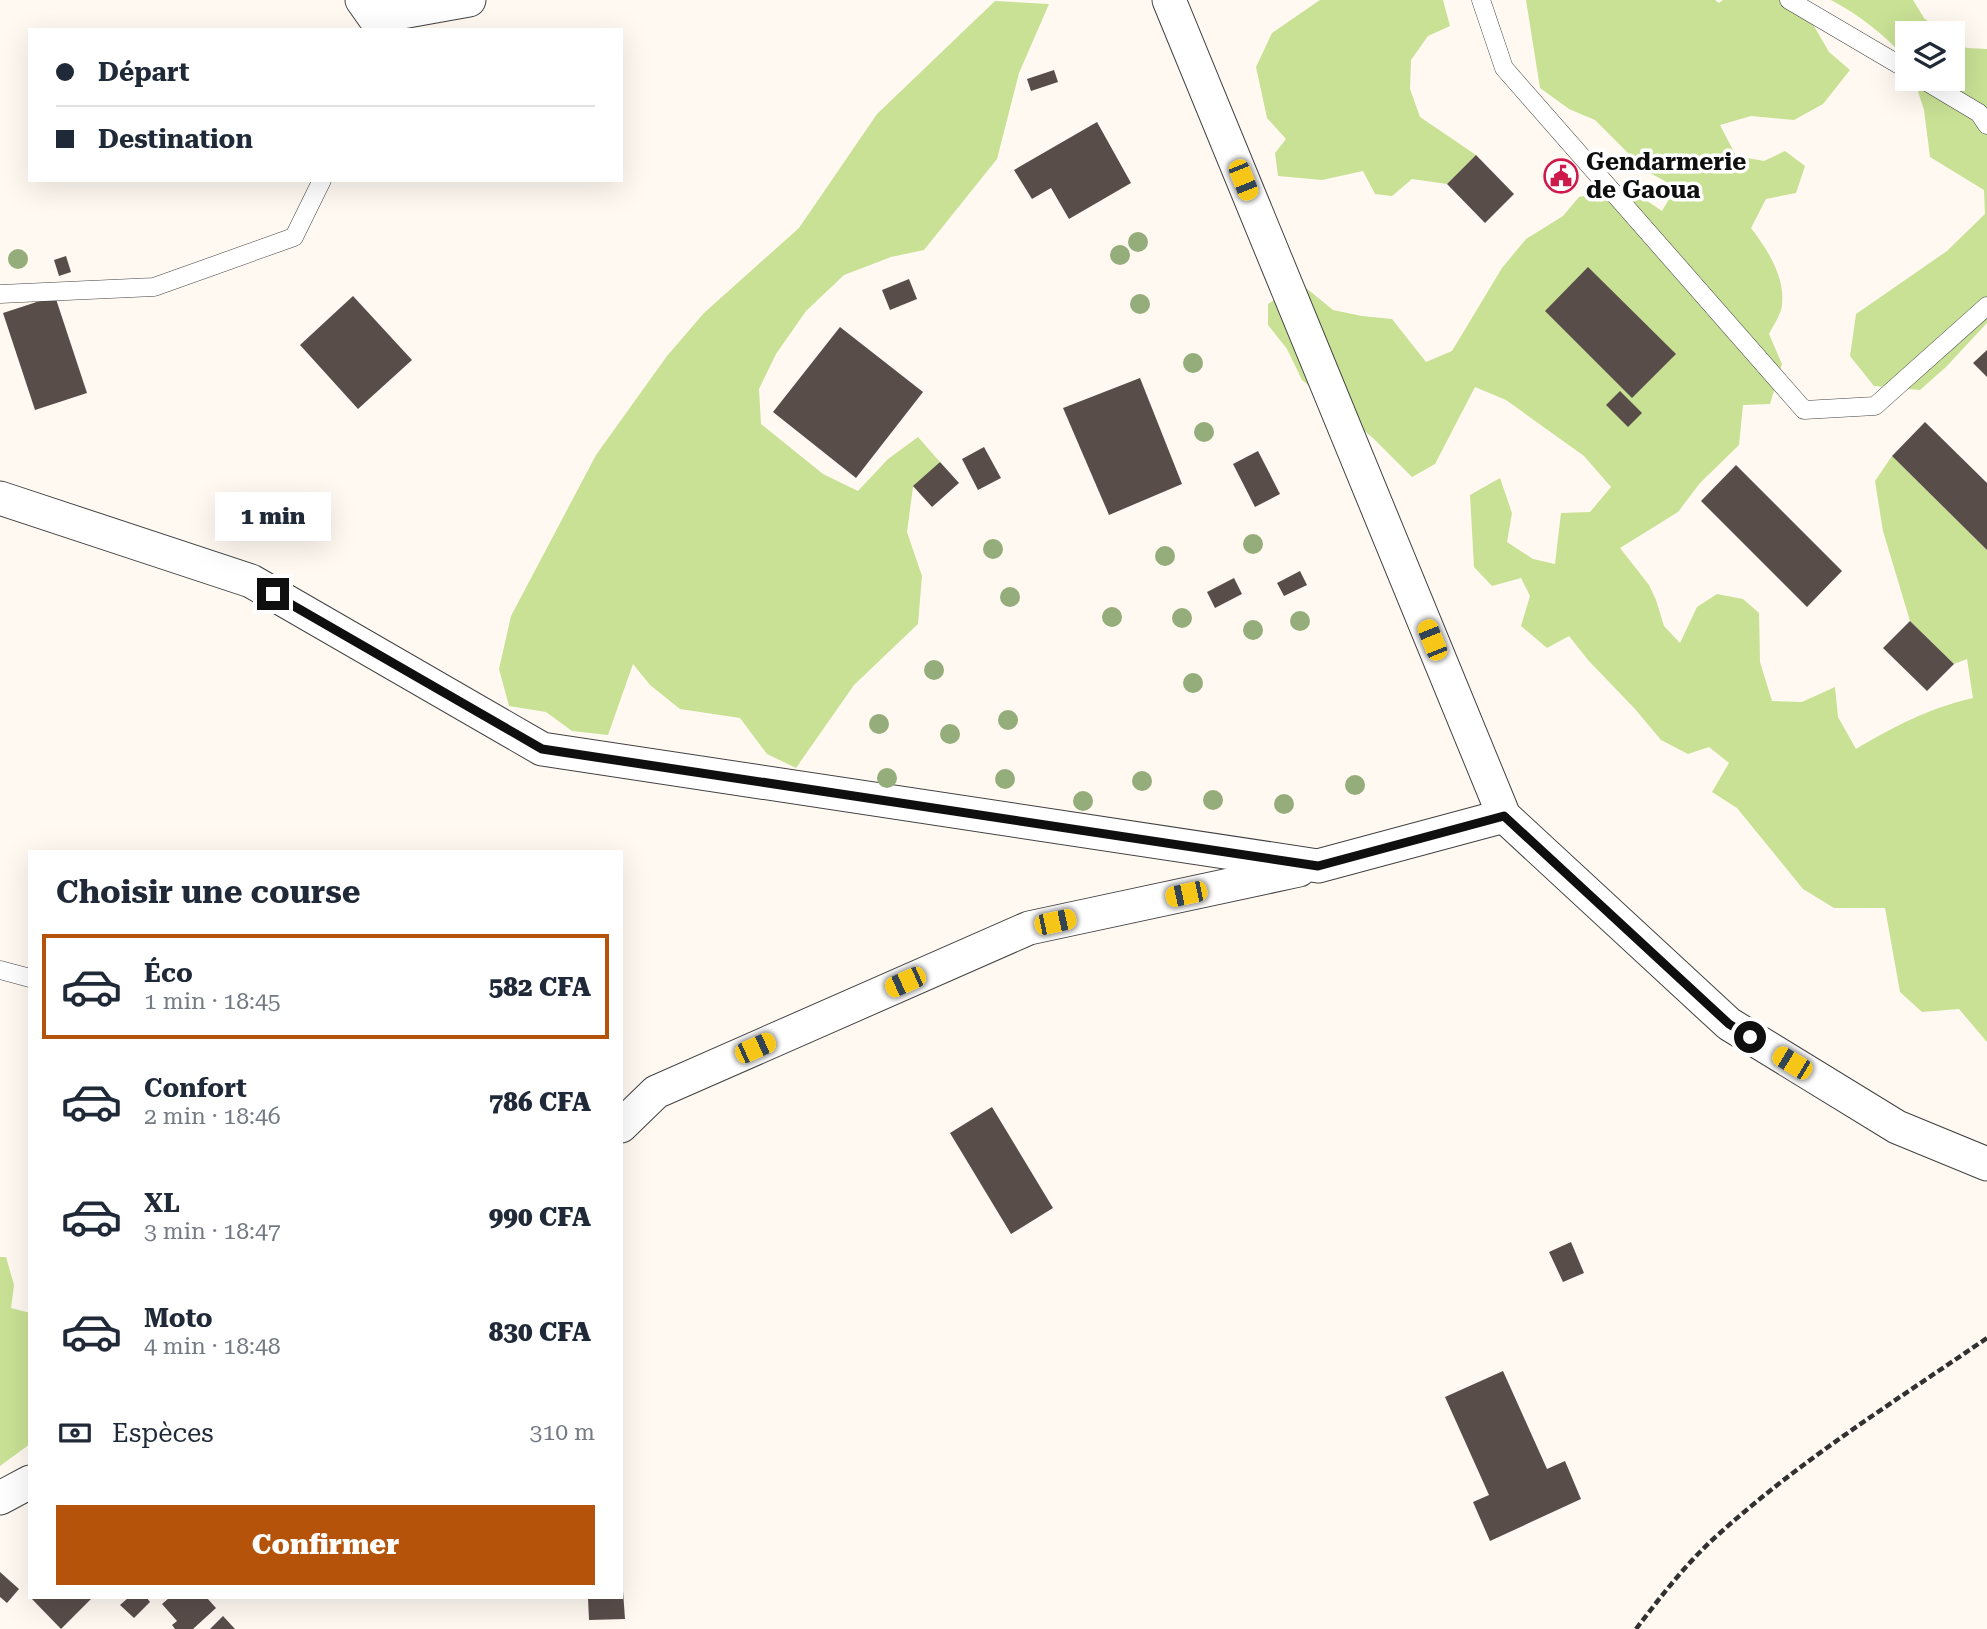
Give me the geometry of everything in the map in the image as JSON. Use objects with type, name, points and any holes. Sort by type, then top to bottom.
[{"type":"street","points":[[369,15],[469,0]]},
{"type":"street","points":[[1169,0],[1504,816],[1729,1024],[1898,1127],[1987,1164]]},
{"type":"street","points":[[0,498],[251,581],[542,749],[1318,866]]},
{"type":"street","points":[[623,1124],[656,1092],[1029,928],[1318,866],[1504,816]]},
{"type":"street","points":[[0,1498],[28,1483]]},
{"type":"lane","points":[[1481,0],[1504,68],[1804,410],[1875,406],[1987,306]]},
{"type":"lane","points":[[1789,0],[1895,62]]},
{"type":"lane","points":[[1942,91],[1979,113],[1987,125]]},
{"type":"lane","points":[[0,294],[154,287],[294,237],[321,182]]},
{"type":"lane","points":[[0,970],[28,977]]},
{"type":"lane","points":[[623,1098],[656,1092]]},
{"type":"path","points":[[1636,1629],[1675,1579],[1719,1534],[1777,1484],[1906,1391],[1987,1338]]},
{"type":"green space","points":[[1320,0],[1443,0],[1450,26],[1428,36],[1411,60],[1410,89],[1420,117],[1476,155],[1447,184],[1412,179],[1392,196],[1375,194],[1363,171],[1322,180],[1278,176],[1275,153],[1286,139],[1267,118],[1256,67],[1272,33]]},
{"type":"green space","points":[[1526,0],[1715,0],[1719,3],[1723,0],[1799,0],[1829,52],[1850,70],[1823,104],[1794,120],[1751,116],[1720,125],[1736,156],[1764,161],[1785,151],[1805,166],[1796,193],[1766,199],[1751,228],[1769,254],[1781,283],[1782,308],[1769,334],[1782,364],[1770,404],[1743,405],[1739,445],[1700,483],[1678,512],[1620,548],[1649,585],[1664,626],[1680,643],[1697,607],[1717,594],[1743,599],[1759,613],[1760,662],[1772,701],[1802,702],[1835,687],[1838,717],[1856,749],[1913,719],[1973,698],[1967,659],[1954,664],[1910,621],[1883,531],[1875,481],[1892,456],[1987,550],[1987,1042],[1959,1009],[1922,1012],[1900,992],[1885,908],[1834,908],[1803,889],[1737,808],[1712,792],[1729,763],[1709,747],[1688,754],[1661,740],[1569,636],[1547,648],[1521,626],[1530,596],[1521,578],[1492,586],[1474,567],[1470,495],[1500,478],[1512,513],[1507,542],[1533,559],[1555,564],[1561,513],[1590,512],[1611,487],[1584,456],[1506,400],[1475,387],[1435,464],[1412,477],[1373,438],[1302,380],[1287,349],[1268,325],[1268,304],[1300,283],[1333,310],[1392,319],[1426,362],[1452,351],[1502,268],[1526,239],[1563,216],[1579,197],[1628,188],[1662,211],[1676,187],[1646,171],[1595,120],[1569,109],[1540,88]]},
{"type":"green space","points":[[1831,0],[1913,0],[1928,21],[1895,21],[1895,47]]},
{"type":"green space","points":[[995,1],[1049,4],[1019,73],[997,159],[924,250],[891,257],[844,275],[806,311],[776,354],[759,389],[761,424],[823,474],[858,491],[888,459],[918,437],[940,462],[913,487],[907,532],[922,576],[918,624],[854,685],[796,768],[767,754],[740,718],[680,709],[650,685],[633,664],[608,735],[572,731],[546,712],[509,706],[499,669],[511,616],[596,455],[667,356],[704,313],[799,228],[877,114]]},
{"type":"green space","points":[[1965,47],[1987,49],[1987,323],[1946,367],[1920,390],[1874,386],[1850,356],[1856,314],[1947,251],[1985,214],[1984,190],[1930,157],[1924,110],[1918,91],[1965,91]]},
{"type":"green space","points":[[0,1257],[6,1257],[14,1285],[11,1308],[28,1312],[28,1445],[0,1466]]},
{"type":"building","points":[[1054,70],[1058,82],[1031,91],[1027,79]]},
{"type":"building","points":[[1097,122],[1131,183],[1069,219],[1051,188],[1032,199],[1014,170]]},
{"type":"building","points":[[1476,155],[1514,194],[1485,223],[1447,184]]},
{"type":"building","points":[[66,256],[71,272],[59,276],[54,260]]},
{"type":"building","points":[[1588,267],[1676,354],[1632,398],[1545,311]]},
{"type":"building","points":[[909,279],[917,299],[890,310],[882,290]]},
{"type":"building","points":[[55,296],[87,393],[35,410],[3,313]]},
{"type":"building","points":[[353,296],[412,360],[358,409],[300,345]]},
{"type":"building","points":[[840,327],[923,392],[856,478],[773,412]]},
{"type":"building","points":[[1987,350],[1987,377],[1973,363]]},
{"type":"building","points":[[1140,378],[1182,484],[1109,515],[1063,408]]},
{"type":"building","points":[[1620,391],[1642,413],[1628,427],[1606,405]]},
{"type":"building","points":[[1925,422],[1987,483],[1987,550],[1892,456]]},
{"type":"building","points":[[984,447],[1001,478],[978,490],[962,459]]},
{"type":"building","points":[[1258,451],[1280,494],[1255,507],[1233,464]]},
{"type":"building","points":[[940,462],[959,483],[932,507],[913,486]]},
{"type":"building","points":[[1736,465],[1842,571],[1807,607],[1701,501]]},
{"type":"building","points":[[1300,571],[1307,585],[1284,596],[1277,583]]},
{"type":"building","points":[[1234,578],[1242,594],[1215,608],[1207,592]]},
{"type":"building","points":[[1910,621],[1954,664],[1927,691],[1883,648]]},
{"type":"building","points":[[992,1107],[1053,1208],[1011,1234],[950,1133]]},
{"type":"building","points":[[1571,1242],[1584,1273],[1563,1282],[1549,1252]]},
{"type":"building","points":[[1503,1371],[1547,1469],[1565,1461],[1581,1499],[1490,1541],[1473,1502],[1489,1495],[1445,1397]]},
{"type":"building","points":[[0,1572],[19,1589],[7,1603],[0,1597]]},
{"type":"building","points":[[623,1591],[625,1619],[589,1620],[588,1599],[623,1599]]},
{"type":"building","points":[[32,1599],[91,1599],[61,1629]]},
{"type":"building","points":[[127,1599],[148,1599],[150,1602],[134,1618],[120,1605]]},
{"type":"building","points":[[168,1599],[208,1599],[216,1608],[193,1629],[175,1629],[172,1625],[177,1621],[162,1604]]},
{"type":"building","points":[[223,1616],[235,1629],[210,1629]]},
{"type":"place","name":"Gendarmerie de Gaoua","points":[[1561,176]]},
{"type":"route","points":[[273,594],[542,749],[1318,866],[1504,816],[1729,1024],[1750,1037]]}]
